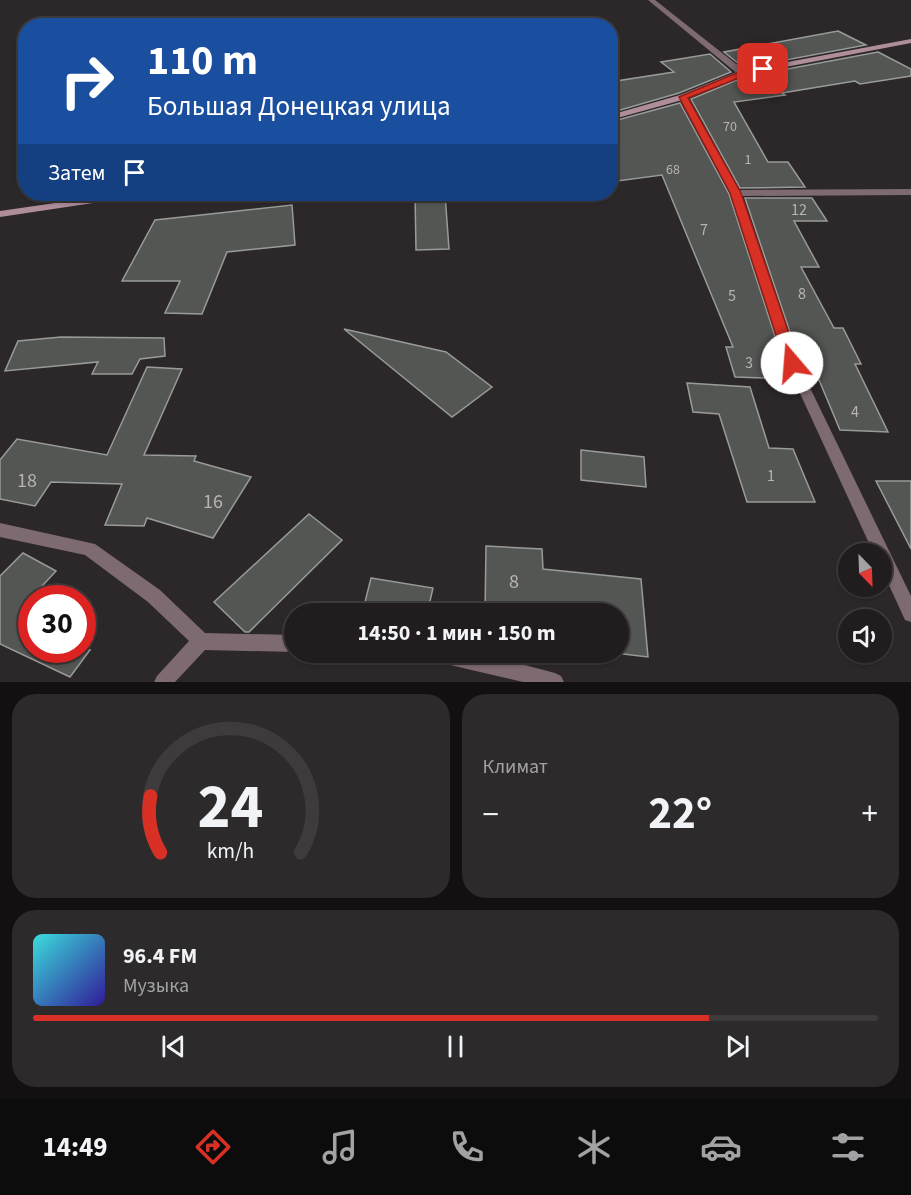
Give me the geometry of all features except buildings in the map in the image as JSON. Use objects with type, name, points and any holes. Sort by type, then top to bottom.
[{"type":"street","points":[[651,0],[742,74]]},
{"type":"street","points":[[618,116],[683,97],[742,74],[911,41]]},
{"type":"street","points":[[683,97],[736,193],[792,363],[911,614]]},
{"type":"street","points":[[736,193],[911,192]]},
{"type":"street","points":[[0,214],[86,201]]},
{"type":"street","points":[[0,530],[89,549],[154,596],[201,641],[284,644]]},
{"type":"street","points":[[163,682],[201,641]]},
{"type":"street","points":[[484,663],[555,682]]},
{"type":"route","points":[[763,69],[742,74],[683,97],[736,193],[792,363]]}]
